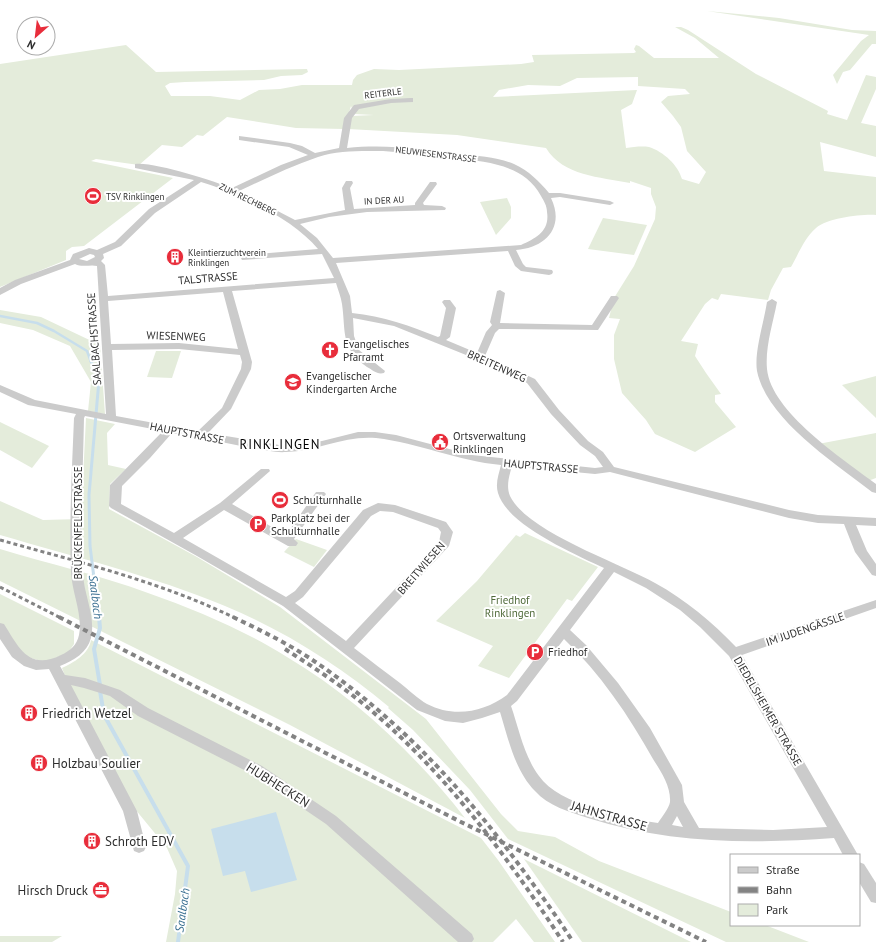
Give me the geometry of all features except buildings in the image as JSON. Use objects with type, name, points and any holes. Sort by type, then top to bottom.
[{"type":"street","name":"REITERLE","points":[[343,150],[348,118],[357,107],[391,101],[410,100]]},
{"type":"street","points":[[242,138],[293,146],[306,150],[314,156]]},
{"type":"street","name":"NEUWIESENSTRASSE","points":[[234,190],[314,156],[343,150],[373,148],[390,149],[497,162],[521,171],[534,182],[545,196],[553,212],[553,220],[548,234],[534,243],[511,248],[330,261]]},
{"type":"street","name":"ZUM RECHBERG","points":[[138,166],[201,179],[234,190],[294,223],[324,251],[330,261],[346,297],[349,315],[350,339],[353,347],[359,356],[380,371]]},
{"type":"street","points":[[0,292],[18,282],[75,261],[76,256],[82,253],[89,251],[97,258],[118,244],[152,211],[201,179]]},
{"type":"street","name":"IN DER AU","points":[[349,183],[346,188],[350,212]]},
{"type":"street","name":"IN DER AU","points":[[420,208],[419,203],[433,184]]},
{"type":"street","points":[[545,196],[560,195],[610,203]]},
{"type":"street","name":"IN DER AU","points":[[294,223],[314,217],[350,212],[442,208]]},
{"type":"street","points":[[511,248],[519,266],[524,269],[549,272]]},
{"type":"street","points":[[245,258],[324,251]]},
{"type":"street","name":"SAALBACHSTRASSE","points":[[97,258],[101,265],[102,271],[107,347],[109,418]]},
{"type":"street","name":"TALSTRASSE","points":[[103,299],[339,280]]},
{"type":"street","points":[[200,435],[226,409],[246,368],[247,362],[226,288]]},
{"type":"street","points":[[497,326],[495,322],[500,293]]},
{"type":"street","points":[[479,356],[483,352],[490,330],[497,326],[594,328],[614,298]]},
{"type":"street","points":[[439,341],[445,337],[451,308],[447,302]]},
{"type":"street","points":[[772,302],[762,354],[762,370],[768,390],[784,414],[818,444],[876,490]]},
{"type":"street","name":"BREITENWEG","points":[[349,315],[382,319],[397,324],[479,356],[531,381],[555,412],[584,443],[599,454],[610,469]]},
{"type":"street","name":"WIESENWEG","points":[[107,347],[179,346],[243,352]]},
{"type":"street","name":"HAUPTSTRASSE","points":[[0,388],[32,403],[169,430],[284,449],[322,444],[358,435],[385,436],[470,458],[507,464],[595,471],[610,469],[789,514],[849,522],[876,522]]},
{"type":"street","name":"BRÜCKENFELDSTRASSE","points":[[0,627],[13,651],[18,656],[34,664],[53,664],[70,655],[84,642],[86,629],[77,580],[76,508],[79,418],[85,413]]},
{"type":"street","points":[[169,430],[146,456],[116,485],[115,506],[287,603],[422,707],[444,716],[464,718],[474,717],[504,704],[512,698],[612,566]]},
{"type":"street","name":"DIEDELSHEIMER STRASSE","points":[[507,464],[502,481],[502,489],[505,498],[522,517],[557,540],[650,585],[687,609],[716,633],[734,653],[850,854]]},
{"type":"street","points":[[174,539],[224,505],[265,471]]},
{"type":"street","points":[[224,505],[290,541],[320,494]]},
{"type":"street","name":"BREITWIESEN","points":[[287,603],[299,594],[367,513],[378,507],[395,509],[442,525],[447,532],[446,543],[347,648]]},
{"type":"street","points":[[849,522],[861,552],[876,572]]},
{"type":"street","name":"IM JUDENGÄSSLE","points":[[734,653],[876,604]]},
{"type":"street","points":[[563,632],[581,648],[613,686],[645,732],[675,785],[677,803],[695,834]]},
{"type":"street","points":[[53,664],[130,811],[139,847]]},
{"type":"street","name":"HUBHECKEN","points":[[60,679],[85,684],[114,693],[143,712],[257,770],[331,820],[466,939]]},
{"type":"street","name":"JAHNSTRASSE","points":[[504,704],[532,778],[548,795],[559,801],[593,814],[618,821],[662,830],[695,834],[780,837],[838,832]]},
{"type":"street","name":"JAHNSTRASSE","points":[[662,830],[677,803]]},
{"type":"street","points":[[860,870],[876,897]]},
{"type":"green space","points":[[707,11],[779,18],[852,30],[876,31],[876,44],[872,44],[850,70],[843,72],[837,84],[833,75],[861,41],[869,35]]},
{"type":"green space","points":[[675,27],[681,27],[688,30],[756,74],[828,111],[827,114],[847,120],[866,75],[876,77],[876,89],[861,123],[876,126],[876,157],[820,142],[824,171],[876,177],[876,215],[862,215],[836,219],[816,228],[805,241],[791,267],[783,268],[771,290],[768,300],[721,294],[718,300],[712,298],[705,304],[681,341],[698,344],[695,356],[721,394],[715,395],[715,402],[736,427],[695,452],[655,434],[646,420],[622,393],[614,359],[614,335],[620,319],[609,318],[614,298],[634,266],[655,219],[656,207],[651,194],[651,188],[630,181],[630,183],[595,177],[572,170],[553,157],[546,148],[457,135],[348,129],[351,116],[374,115],[354,114],[351,106],[344,129],[296,128],[227,117],[203,136],[197,135],[182,147],[162,145],[139,165],[96,159],[91,161],[173,178],[84,246],[72,247],[66,251],[66,260],[0,287],[0,64],[126,45],[156,72],[307,69],[308,72],[302,75],[281,76],[264,80],[185,82],[170,83],[165,86],[171,96],[210,96],[240,100],[259,90],[280,89],[302,85],[352,85],[353,80],[357,75],[374,69],[399,70],[521,64],[534,62],[532,55],[634,53],[636,52],[634,49],[636,45],[654,58],[719,58],[695,38]],"holes":[[[638,77],[638,86],[685,89],[690,94],[668,96],[661,102],[681,127],[687,151],[706,172],[699,184],[682,179],[674,164],[655,149],[649,147],[626,148],[621,110],[632,104],[637,90],[493,97],[499,90],[528,85],[560,86],[577,78]]]},
{"type":"green space","points":[[507,198],[511,207],[511,218],[496,235],[480,202]]},
{"type":"green space","points":[[603,218],[647,225],[634,255],[588,249]]},
{"type":"green space","points":[[0,310],[41,317],[100,345],[105,414],[88,411],[91,382],[70,346],[33,330],[0,323]]},
{"type":"green space","points":[[156,351],[181,351],[172,378],[147,377]]},
{"type":"green space","points":[[876,376],[876,418],[842,385]]},
{"type":"green space","points":[[86,418],[115,424],[107,433],[108,465],[126,469],[110,484],[109,509],[197,557],[280,607],[426,719],[501,814],[518,831],[555,837],[599,861],[730,912],[730,926],[768,926],[809,942],[726,942],[508,839],[470,790],[413,730],[388,708],[389,707],[351,677],[311,650],[247,616],[198,595],[114,568],[0,535],[0,501],[43,520],[81,519]]},
{"type":"green space","points":[[0,422],[49,446],[32,468],[0,450]]},
{"type":"green space","points":[[876,433],[876,478],[865,482],[818,444]]},
{"type":"green space","name":"Friedhof Rinklingen","points":[[525,533],[598,567],[572,601],[567,599],[509,678],[478,666],[493,646],[436,621],[477,581],[516,535],[520,537]]},
{"type":"green space","points":[[296,539],[327,550],[314,567],[284,552]]},
{"type":"green space","points":[[0,549],[112,581],[166,600],[219,621],[271,647],[337,691],[384,729],[426,772],[465,818],[290,725],[0,581]]},
{"type":"green space","points":[[0,594],[74,631],[74,644],[68,653],[45,662],[23,656],[0,624]]},
{"type":"green space","points":[[91,640],[481,838],[555,942],[534,942],[516,919],[493,942],[166,942],[175,894],[177,871],[167,848],[135,809],[68,683],[62,668],[84,654],[90,645]]},
{"type":"green space","points":[[524,859],[691,942],[582,942]]},
{"type":"green space","points":[[0,936],[62,936],[52,942],[0,942]]},
{"type":"water","points":[[276,812],[297,880],[251,892],[245,871],[223,876],[211,829]]},
{"type":"waterway","name":"Saalbach","points":[[0,316],[37,323],[54,331],[87,351],[91,362]]},
{"type":"waterway","name":"Saalbach","points":[[91,361],[99,380],[89,495],[90,546],[99,618]]},
{"type":"waterway","name":"Saalbach","points":[[99,617],[100,628],[94,649],[100,685]]},
{"type":"waterway","name":"Saalbach","points":[[100,691],[104,715],[188,866],[178,942]]},
{"type":"railway","points":[[0,540],[149,583],[207,605],[235,618]]},
{"type":"railway","points":[[0,587],[61,618]]},
{"type":"railway","points":[[59,617],[488,835]]},
{"type":"railway","points":[[235,618],[287,644],[307,656],[376,708],[430,759],[502,842]]},
{"type":"railway","points":[[285,649],[327,676],[367,707],[396,733],[423,759],[488,835]]},
{"type":"railway","points":[[488,835],[502,842]]},
{"type":"railway","points":[[488,835],[520,878],[563,942]]},
{"type":"railway","points":[[502,842],[706,942]]},
{"type":"railway","points":[[502,842],[573,942]]},
{"type":"place","name":"TSV Rinklingen","points":[[93,196]]},
{"type":"place","name":"Kleintierzuchtverein Rinklingen","points":[[175,257]]},
{"type":"place","name":"Evangelisches Pfarramt","points":[[330,350]]},
{"type":"place","name":"Evangelischer Kindergarten Arche","points":[[293,382]]},
{"type":"place","name":"Ortsverwaltung Rinklingen","points":[[440,442]]},
{"type":"place","name":"Schulturnhalle","points":[[280,500]]},
{"type":"place","name":"Parkplatz bei der Schulturnhalle","points":[[258,524]]},
{"type":"place","name":"Friedhof","points":[[535,652]]},
{"type":"place","name":"Friedrich Wetzel","points":[[29,713]]},
{"type":"place","name":"Holzbau Soulier","points":[[39,763]]},
{"type":"place","name":"Schroth EDV","points":[[92,841]]},
{"type":"place","name":"Hirsch Druck","points":[[101,890]]},
{"type":"district","name":"RINKLINGEN","points":[[280,444]]}]
